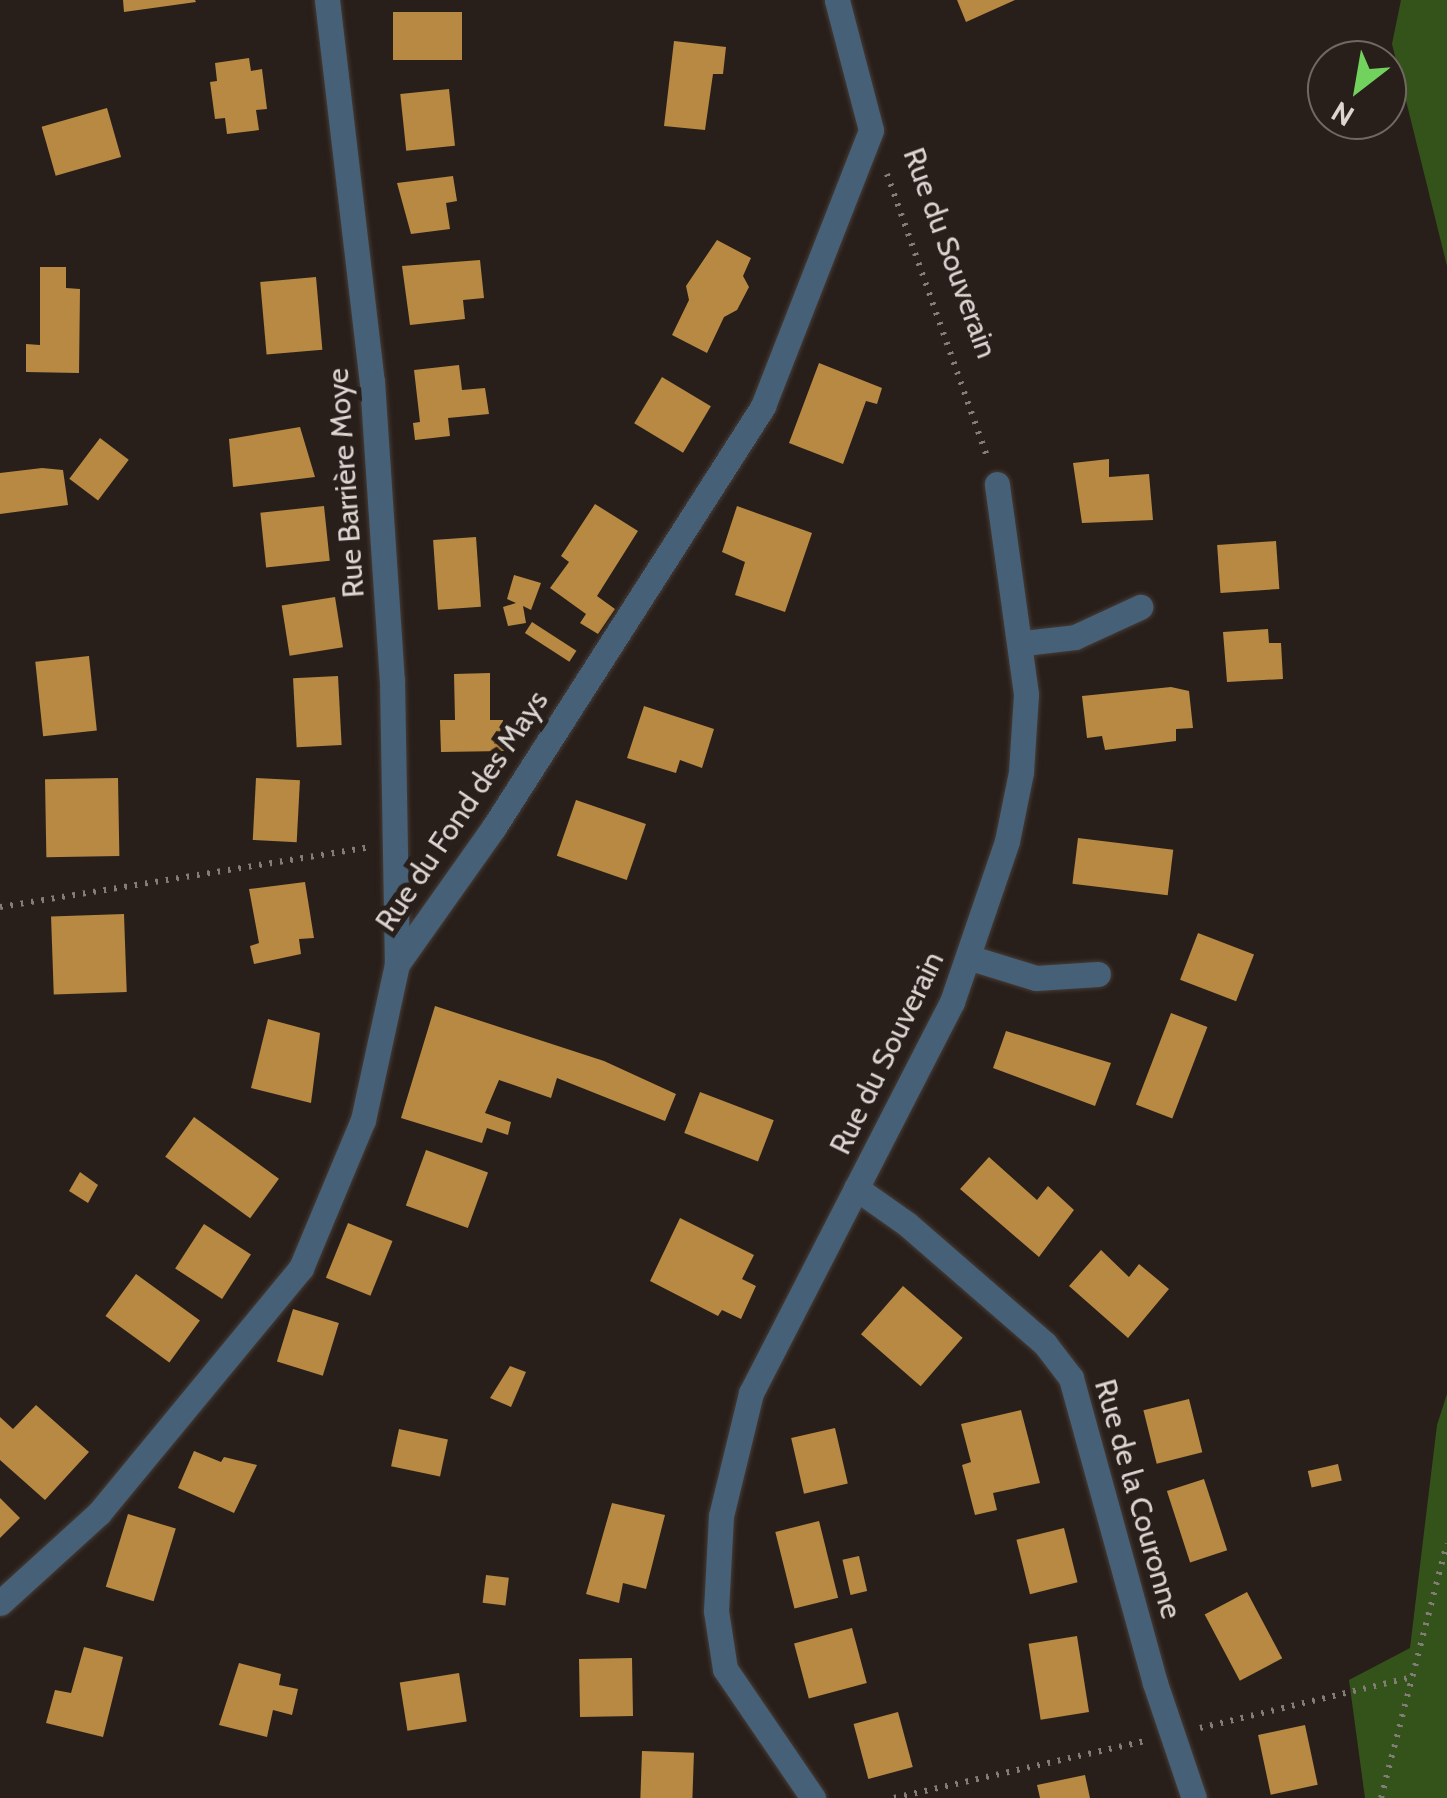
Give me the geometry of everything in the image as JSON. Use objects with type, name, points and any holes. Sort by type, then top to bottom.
[{"type":"street","name":"Rue Barrière Moye","points":[[327,0],[372,381],[392,680],[396,964]]},
{"type":"street","points":[[837,0],[871,130]]},
{"type":"street","name":"Rue du Fond des Mays","points":[[0,1604],[99,1513],[301,1268],[363,1120],[396,964],[494,827],[764,406],[871,130]]},
{"type":"street","name":"Rue du Souverain","points":[[812,1798],[725,1669],[716,1611],[718,1550],[731,1453],[750,1393],[971,958],[1015,811],[1026,736],[1024,642],[997,484]]},
{"type":"street","points":[[1024,642],[1074,637],[1140,606]]},
{"type":"street","points":[[971,958],[1036,978],[1098,974]]},
{"type":"street","name":"Rue de la Couronne","points":[[856,1188],[1016,1319],[1071,1378],[1194,1798]]},
{"type":"path","name":"Rue du Souverain","points":[[871,130],[997,484]]},
{"type":"path","points":[[0,907],[395,842]]},
{"type":"path","points":[[1381,1798],[1447,1543]]},
{"type":"path","points":[[894,1798],[1413,1677]]},
{"type":"green space","points":[[1401,0],[1447,0],[1447,266],[1407,105],[1407,40],[1393,40]]},
{"type":"green space","points":[[1447,1394],[1447,1798],[1365,1798],[1349,1680],[1410,1648],[1437,1425]]},
{"type":"building","points":[[123,0],[195,0],[196,2],[124,12]]},
{"type":"building","points":[[957,0],[1015,0],[966,22]]},
{"type":"building","points":[[393,12],[462,12],[462,60],[393,60]]},
{"type":"building","points":[[674,41],[726,47],[723,74],[713,74],[705,130],[664,126]]},
{"type":"building","points":[[249,58],[251,71],[262,69],[267,109],[256,110],[259,130],[227,134],[225,118],[215,119],[210,82],[217,81],[215,63]]},
{"type":"building","points":[[449,89],[455,146],[406,151],[400,94]]},
{"type":"building","points":[[107,108],[121,157],[56,176],[42,127]]},
{"type":"building","points":[[453,176],[457,201],[446,203],[450,229],[411,234],[397,183]]},
{"type":"building","points":[[717,240],[751,258],[743,276],[749,287],[737,310],[724,317],[707,353],[672,335],[689,300],[686,286]]},
{"type":"building","points":[[480,260],[484,298],[463,300],[465,319],[410,325],[402,266]]},
{"type":"building","points":[[40,267],[66,267],[66,288],[80,289],[79,373],[26,372],[26,344],[40,345]]},
{"type":"building","points":[[316,277],[322,350],[267,355],[260,282]]},
{"type":"building","points":[[819,363],[882,388],[877,404],[866,401],[843,464],[789,443]]},
{"type":"building","points":[[459,365],[462,390],[485,388],[489,414],[448,418],[450,436],[415,440],[413,423],[420,422],[414,370]]},
{"type":"building","points":[[662,377],[711,406],[683,453],[634,423]]},
{"type":"building","points":[[300,427],[315,477],[233,487],[229,439]]},
{"type":"building","points":[[100,438],[129,460],[98,500],[69,479]]},
{"type":"building","points":[[1109,459],[1109,477],[1149,474],[1153,520],[1082,523],[1073,463]]},
{"type":"building","points":[[63,470],[68,505],[0,514],[0,473]]},
{"type":"building","points":[[595,504],[638,531],[597,596],[615,609],[598,634],[580,623],[586,614],[550,588],[569,562],[561,556]]},
{"type":"building","points":[[324,506],[330,561],[266,567],[260,513]]},
{"type":"building","points":[[737,506],[812,533],[785,612],[735,595],[745,562],[722,552]]},
{"type":"building","points":[[476,537],[481,607],[438,610],[433,540]]},
{"type":"building","points":[[1276,541],[1279,589],[1220,593],[1217,545]]},
{"type":"building","points":[[514,575],[541,583],[531,610],[523,606],[526,623],[508,626],[503,607],[516,603],[507,599]]},
{"type":"building","points":[[335,597],[343,647],[290,656],[282,605]]},
{"type":"building","points":[[532,622],[576,651],[569,662],[525,633]]},
{"type":"building","points":[[1268,629],[1269,643],[1281,643],[1283,679],[1227,682],[1223,632]]},
{"type":"building","points":[[89,656],[97,731],[43,736],[35,662]]},
{"type":"building","points":[[490,673],[490,720],[503,720],[504,751],[441,752],[440,720],[455,720],[454,674]]},
{"type":"building","points":[[338,676],[342,745],[297,747],[293,678]]},
{"type":"building","points":[[1171,687],[1189,691],[1193,728],[1176,729],[1176,741],[1105,750],[1102,736],[1087,738],[1082,696]]},
{"type":"building","points":[[644,706],[714,729],[702,768],[680,760],[676,773],[627,758]]},
{"type":"building","points":[[118,778],[119,856],[46,857],[45,779]]},
{"type":"building","points":[[256,778],[300,780],[297,842],[253,840]]},
{"type":"building","points":[[576,800],[646,824],[627,880],[557,856]]},
{"type":"building","points":[[1078,838],[1173,850],[1168,895],[1072,884]]},
{"type":"building","points":[[305,882],[314,938],[299,939],[301,954],[254,964],[250,946],[259,943],[249,889]]},
{"type":"building","points":[[124,914],[127,992],[54,995],[51,917]]},
{"type":"building","points":[[1198,933],[1254,955],[1236,1001],[1180,980]]},
{"type":"building","points":[[435,1006],[604,1061],[676,1094],[665,1121],[557,1078],[551,1098],[499,1080],[485,1113],[511,1122],[508,1135],[487,1128],[482,1143],[401,1118]]},
{"type":"building","points":[[1171,1013],[1207,1027],[1172,1118],[1136,1104]]},
{"type":"building","points":[[268,1019],[320,1033],[311,1103],[251,1088]]},
{"type":"building","points":[[1006,1031],[1111,1063],[1095,1106],[993,1068]]},
{"type":"building","points":[[700,1092],[774,1120],[758,1161],[684,1133]]},
{"type":"building","points":[[194,1117],[279,1179],[250,1218],[165,1157]]},
{"type":"building","points":[[426,1150],[488,1173],[468,1228],[406,1205]]},
{"type":"building","points":[[989,1157],[1037,1200],[1048,1186],[1074,1210],[1039,1257],[960,1189]]},
{"type":"building","points":[[80,1172],[98,1185],[88,1203],[69,1191]]},
{"type":"building","points":[[680,1218],[754,1255],[742,1279],[756,1286],[741,1319],[722,1310],[718,1316],[650,1281]]},
{"type":"building","points":[[348,1223],[393,1241],[370,1296],[326,1278]]},
{"type":"building","points":[[204,1224],[251,1254],[222,1299],[175,1268]]},
{"type":"building","points":[[1101,1250],[1129,1277],[1139,1264],[1169,1289],[1128,1338],[1069,1286]]},
{"type":"building","points":[[136,1274],[200,1320],[169,1363],[105,1316]]},
{"type":"building","points":[[903,1286],[963,1338],[921,1386],[861,1334]]},
{"type":"building","points":[[293,1309],[339,1323],[323,1376],[277,1362]]},
{"type":"building","points":[[510,1366],[526,1372],[511,1407],[490,1398]]},
{"type":"building","points":[[1189,1399],[1202,1452],[1157,1464],[1143,1410]]},
{"type":"building","points":[[36,1405],[89,1452],[45,1500],[0,1460],[0,1417],[13,1429]]},
{"type":"building","points":[[1021,1410],[1040,1483],[993,1493],[997,1510],[975,1515],[962,1465],[971,1462],[961,1424]]},
{"type":"building","points":[[835,1428],[848,1484],[804,1494],[791,1438]]},
{"type":"building","points":[[399,1429],[448,1439],[440,1477],[391,1466]]},
{"type":"building","points":[[194,1451],[221,1462],[224,1457],[257,1465],[234,1513],[178,1488]]},
{"type":"building","points":[[1338,1464],[1342,1481],[1312,1488],[1308,1471]]},
{"type":"building","points":[[1204,1479],[1227,1550],[1190,1562],[1167,1491]]},
{"type":"building","points":[[0,1498],[20,1518],[0,1538]]},
{"type":"building","points":[[612,1503],[665,1515],[646,1589],[623,1583],[619,1603],[586,1594]]},
{"type":"building","points":[[128,1514],[176,1529],[154,1601],[106,1587]]},
{"type":"building","points":[[819,1521],[838,1598],[794,1609],[775,1532]]},
{"type":"building","points":[[1064,1528],[1078,1582],[1030,1594],[1016,1540]]},
{"type":"building","points":[[859,1556],[867,1591],[851,1595],[842,1560]]},
{"type":"building","points":[[486,1575],[509,1578],[505,1606],[483,1603]]},
{"type":"building","points":[[1247,1592],[1282,1658],[1240,1681],[1205,1615]]},
{"type":"building","points":[[852,1628],[867,1683],[809,1699],[794,1644]]},
{"type":"building","points":[[1077,1636],[1089,1712],[1041,1720],[1029,1644]]},
{"type":"building","points":[[84,1647],[123,1657],[103,1737],[46,1723],[55,1690],[71,1693]]},
{"type":"building","points":[[632,1658],[633,1716],[580,1717],[579,1659]]},
{"type":"building","points":[[239,1663],[281,1674],[279,1685],[298,1689],[292,1715],[273,1710],[267,1737],[219,1725]]},
{"type":"building","points":[[459,1673],[467,1721],[407,1731],[400,1682]]},
{"type":"building","points":[[898,1712],[913,1767],[868,1779],[854,1724]]},
{"type":"building","points":[[1305,1725],[1318,1785],[1271,1795],[1258,1735]]},
{"type":"building","points":[[642,1751],[694,1753],[692,1798],[640,1798]]},
{"type":"building","points":[[1085,1775],[1090,1798],[1040,1798],[1037,1785]]}]
